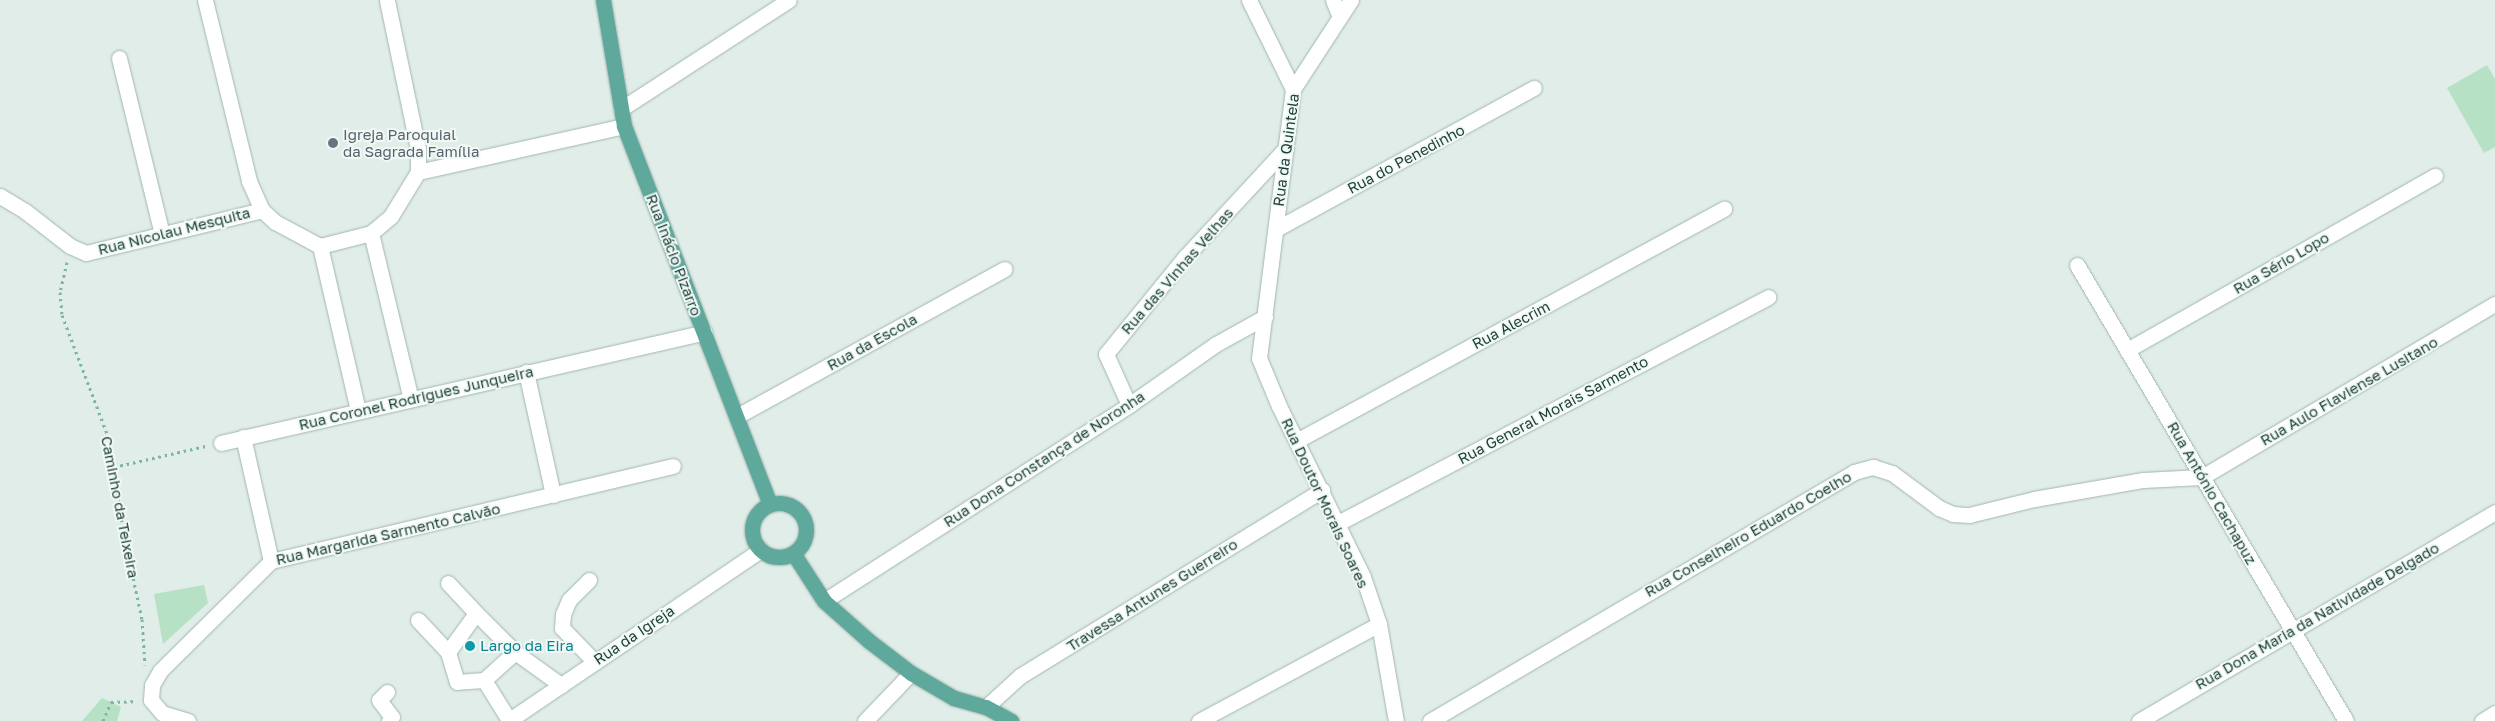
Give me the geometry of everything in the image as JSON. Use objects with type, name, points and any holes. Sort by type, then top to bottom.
[{"type":"main road","name":"Rua Inácio Pizarro","points":[[603,0],[624,126],[738,416],[770,504]]},
{"type":"main road","points":[[770,504],[794,506],[804,518],[806,534],[793,553],[776,557],[761,550],[752,528],[757,513],[770,504]]},
{"type":"main road","points":[[793,553],[824,601],[869,641],[911,673],[954,698],[986,707],[1011,721]]},
{"type":"street","points":[[205,0],[249,181],[262,210],[294,235],[320,246],[371,233],[391,216],[418,172],[418,149],[388,0]]},
{"type":"street","points":[[621,109],[789,0]]},
{"type":"street","points":[[1249,0],[1293,89]]},
{"type":"street","points":[[1333,0],[1340,17]]},
{"type":"street","name":"Rua da Quintela","points":[[1265,317],[1293,89],[1351,0]]},
{"type":"street","points":[[119,58],[162,234]]},
{"type":"street","name":"Rua do Penedinho","points":[[1276,229],[1534,88]]},
{"type":"street","points":[[418,172],[624,126]]},
{"type":"street","name":"Rua das Vinhas Velhas","points":[[1129,404],[1106,354],[1186,256],[1286,148]]},
{"type":"street","name":"Rua Sério Lopo","points":[[2128,350],[2435,176]]},
{"type":"street","points":[[0,196],[25,211],[70,246]]},
{"type":"street","name":"Rua Alecrim","points":[[1298,440],[1724,209]]},
{"type":"street","name":"Rua Nicolau Mesquita","points":[[70,246],[86,253],[262,210]]},
{"type":"street","points":[[371,233],[411,399]]},
{"type":"street","points":[[320,246],[358,411]]},
{"type":"street","name":"Rua António Cachapuz","points":[[2077,265],[2346,721]]},
{"type":"street","name":"Rua da Escola","points":[[738,416],[1005,269]]},
{"type":"street","name":"Rua General Morais Sarmento","points":[[1338,523],[1768,297]]},
{"type":"street","name":"Rua Aulo Flaviense Lusitano","points":[[2202,477],[2495,304]]},
{"type":"street","name":"Rua Dona Constança de Noronha","points":[[824,601],[1129,404],[1216,344],[1265,317]]},
{"type":"street","name":"Rua Doutor Morais Soares","points":[[1265,317],[1259,358],[1363,577],[1378,624],[1394,720]]},
{"type":"street","name":"Rua Coronel Rodrigues Junqueira","points":[[221,443],[704,332]]},
{"type":"street","points":[[526,372],[553,495]]},
{"type":"street","points":[[243,438],[271,560]]},
{"type":"street","name":"Rua Margarida Sarmento Calvão","points":[[152,692],[160,672],[271,560],[673,466]]},
{"type":"street","name":"Rua Conselheiro Eduardo Coelho","points":[[1430,721],[1854,472],[1872,467],[1892,473],[1939,508],[1953,514],[1969,515],[2034,498],[2143,480],[2202,477]]},
{"type":"street","name":"Travessa Antunes Guerreiro","points":[[986,707],[1020,676],[1322,490]]},
{"type":"street","name":"Rua Dona Maria da Natividade Delgado","points":[[2139,721],[2495,512]]},
{"type":"street","name":"Rua da Igreja","points":[[508,721],[761,550]]},
{"type":"street","points":[[589,580],[569,600],[562,628],[595,662]]},
{"type":"street","points":[[448,583],[515,652],[561,685]]},
{"type":"street","points":[[448,652],[476,613]]},
{"type":"street","points":[[418,620],[448,652],[456,682],[484,680],[515,652]]},
{"type":"street","points":[[1199,721],[1378,624]]},
{"type":"street","points":[[865,721],[911,673]]},
{"type":"street","points":[[484,680],[508,721]]},
{"type":"street","points":[[152,692],[162,713],[188,721]]},
{"type":"street","points":[[387,692],[379,700],[392,717],[389,721]]},
{"type":"street","points":[[2482,721],[2495,714]]},
{"type":"path","name":"Caminho da Teixeira","points":[[70,246],[60,292],[62,315],[108,436],[124,540],[142,619],[143,660],[152,692]]},
{"type":"path","points":[[114,467],[221,443]]},
{"type":"path","points":[[103,721],[111,702],[152,692]]},
{"type":"green space","points":[[2487,65],[2495,79],[2495,147],[2484,153],[2447,88]]},
{"type":"green space","points":[[204,585],[208,603],[163,644],[154,594]]},
{"type":"green space","points":[[102,698],[121,707],[117,721],[82,721]]},
{"type":"place","name":"Igreja Paroquial da Sagrada Família","points":[[333,143]]},
{"type":"place","name":"Largo da Eira","points":[[470,646]]}]
